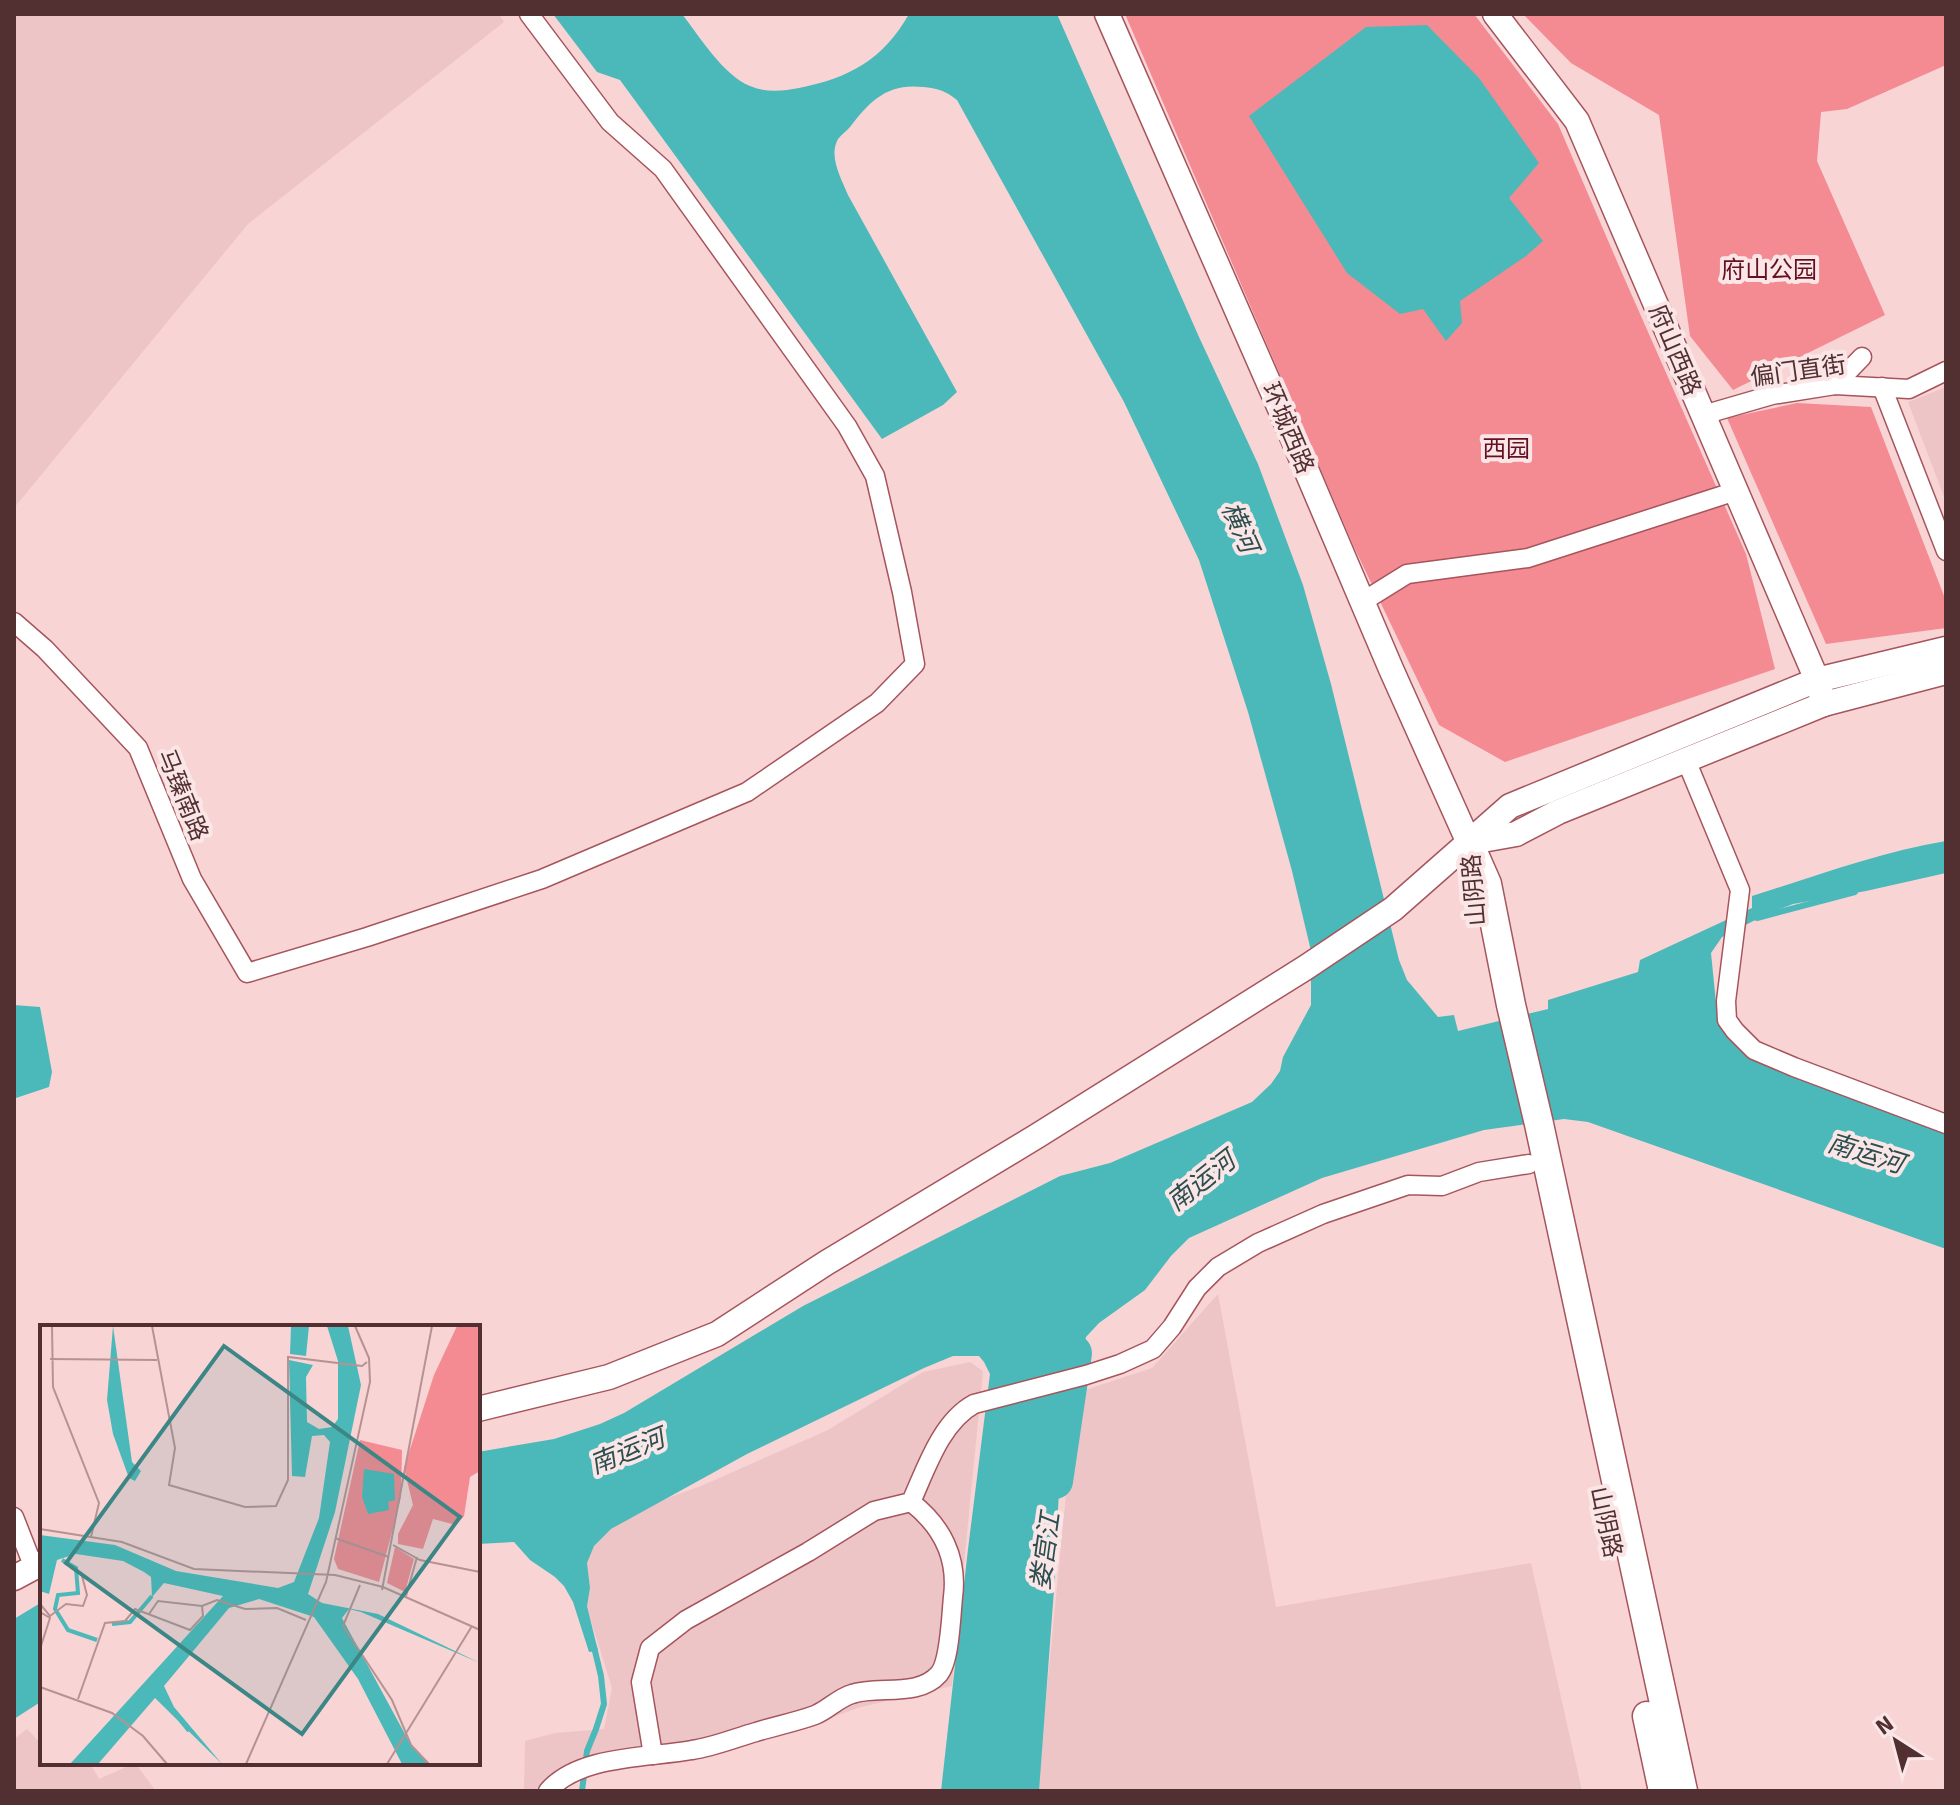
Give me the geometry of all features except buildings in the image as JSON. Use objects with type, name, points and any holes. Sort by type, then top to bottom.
[{"type":"main road","name":"环城西路","points":[[1107,14],[1469,843]]},
{"type":"main road","name":"府山西路","points":[[1495,14],[1577,121],[1817,680],[1824,704]]},
{"type":"main road","points":[[480,1409],[609,1377],[717,1334],[826,1263],[1037,1136],[1305,968],[1393,909],[1510,806],[1817,680],[1946,649]]},
{"type":"main road","points":[[1469,843],[1516,834],[1558,812],[1824,704],[1946,672]]},
{"type":"main road","name":"山阴路","points":[[1469,843],[1469,894],[1503,1007],[1683,1791]]},
{"type":"main road","name":"山阴路","points":[[1530,1125],[1529,1164],[1663,1791]]},
{"type":"street","name":"马臻南路","points":[[14,622],[45,649],[138,748],[192,879],[247,973],[542,879],[747,792],[877,703],[915,664],[875,476],[847,426],[663,169],[610,122],[529,14]]},
{"type":"street","points":[[1835,385],[1862,357]]},
{"type":"street","name":"偏门直街","points":[[1703,415],[1772,395],[1835,385],[1909,389],[1946,371]]},
{"type":"street","points":[[1882,387],[1946,551]]},
{"type":"street","points":[[1362,602],[1407,574],[1528,558],[1736,491]]},
{"type":"street","points":[[1686,760],[1740,890],[1726,1001],[1727,1020],[1754,1050],[1946,1124]]},
{"type":"street","points":[[911,1502],[951,1421],[963,1410],[974,1404],[1086,1375],[1153,1349],[1172,1327],[1197,1288],[1218,1267],[1258,1243],[1323,1214],[1408,1185],[1442,1186],[1479,1172],[1529,1164]]},
{"type":"street","points":[[548,1791],[573,1772],[653,1755],[694,1750],[816,1715],[852,1694],[919,1687],[938,1676],[945,1664],[955,1584],[951,1554],[939,1529],[911,1502]]},
{"type":"street","points":[[653,1755],[641,1682],[650,1648],[686,1620],[874,1511],[911,1502]]},
{"type":"street","points":[[14,1517],[30,1569]]},
{"type":"shaded area","points":[[14,14],[499,14],[504,22],[248,224],[14,508]]},
{"type":"shaded area","points":[[1946,387],[1946,502],[1908,402]]},
{"type":"shaded area","points":[[1218,1294],[1276,1607],[1531,1563],[1582,1791],[1037,1791],[1076,1393],[1152,1368]]},
{"type":"shaded area","points":[[970,1362],[983,1371],[952,1686],[861,1707],[779,1736],[605,1771],[566,1787],[565,1791],[522,1791],[525,1741],[555,1733],[604,1729],[612,1688],[582,1592],[580,1549],[651,1504],[701,1486],[828,1430],[923,1372]]},
{"type":"shaded area","points":[[27,1729],[40,1743],[40,1765],[91,1765],[99,1779],[136,1765],[156,1791],[14,1791],[14,1739]]},
{"type":"green space","name":"西园","points":[[1125,14],[1474,14],[1558,124],[1746,554],[1775,669],[1505,762],[1439,725],[1354,547]]},
{"type":"green space","name":"府山公园","points":[[1523,14],[1946,14],[1946,65],[1847,109],[1821,112],[1817,161],[1885,315],[1733,390],[1690,336],[1659,115],[1571,63]]},
{"type":"green space","points":[[1797,403],[1871,407],[1946,601],[1946,628],[1826,644],[1727,418]]},
{"type":"water","points":[[553,14],[682,14],[713,54],[740,81],[762,90],[774,91],[817,84],[849,72],[888,44],[909,14],[1057,14],[1258,464],[1303,585],[1331,684],[1399,960],[1407,980],[1438,1017],[1454,1015],[1458,1031],[1548,1009],[1548,1000],[1638,972],[1640,960],[1752,908],[1752,896],[1872,858],[1946,841],[1946,873],[1793,904],[1722,937],[1711,953],[1717,1013],[1725,1031],[1946,1131],[1946,1249],[1588,1122],[1564,1119],[1484,1130],[1322,1178],[1189,1238],[1145,1290],[1099,1323],[1086,1337],[1074,1398],[1063,1401],[1055,1576],[1039,1791],[941,1791],[990,1374],[979,1356],[953,1356],[924,1368],[747,1454],[611,1529],[594,1546],[587,1563],[590,1588],[587,1606],[598,1651],[589,1652],[573,1602],[555,1577],[530,1560],[514,1542],[480,1544],[480,1452],[554,1439],[600,1424],[624,1413],[803,1306],[1060,1176],[1110,1163],[1252,1102],[1280,1071],[1283,1057],[1311,1005],[1311,951],[1292,871],[1248,712],[1199,560],[1124,402],[957,100],[928,87],[889,91],[865,109],[839,137],[835,148],[837,169],[848,195],[957,392],[943,405],[882,439],[620,80],[597,72]]},
{"type":"water","points":[[1427,25],[1479,78],[1539,163],[1509,198],[1543,241],[1460,301],[1462,323],[1446,341],[1423,309],[1400,314],[1347,273],[1249,116],[1366,27]]},
{"type":"water","points":[[14,1005],[40,1007],[52,1072],[49,1087],[16,1098],[14,1098]]},
{"type":"water","points":[[40,1603],[40,1702],[14,1719],[14,1619]]},
{"type":"waterway","points":[[1757,918],[1855,892]]},
{"type":"waterway","name":"娄宫江","points":[[1055,1481],[1074,1353]]},
{"type":"waterway","points":[[582,1791],[587,1751],[604,1704],[594,1647]]},
{"type":"water label","name":"横河","points":[[1240,527]]},
{"type":"water label","name":"南运河","points":[[1866,1153]]},
{"type":"water label","name":"南运河","points":[[1201,1181]]},
{"type":"water label","name":"南运河","points":[[627,1451]]}]
